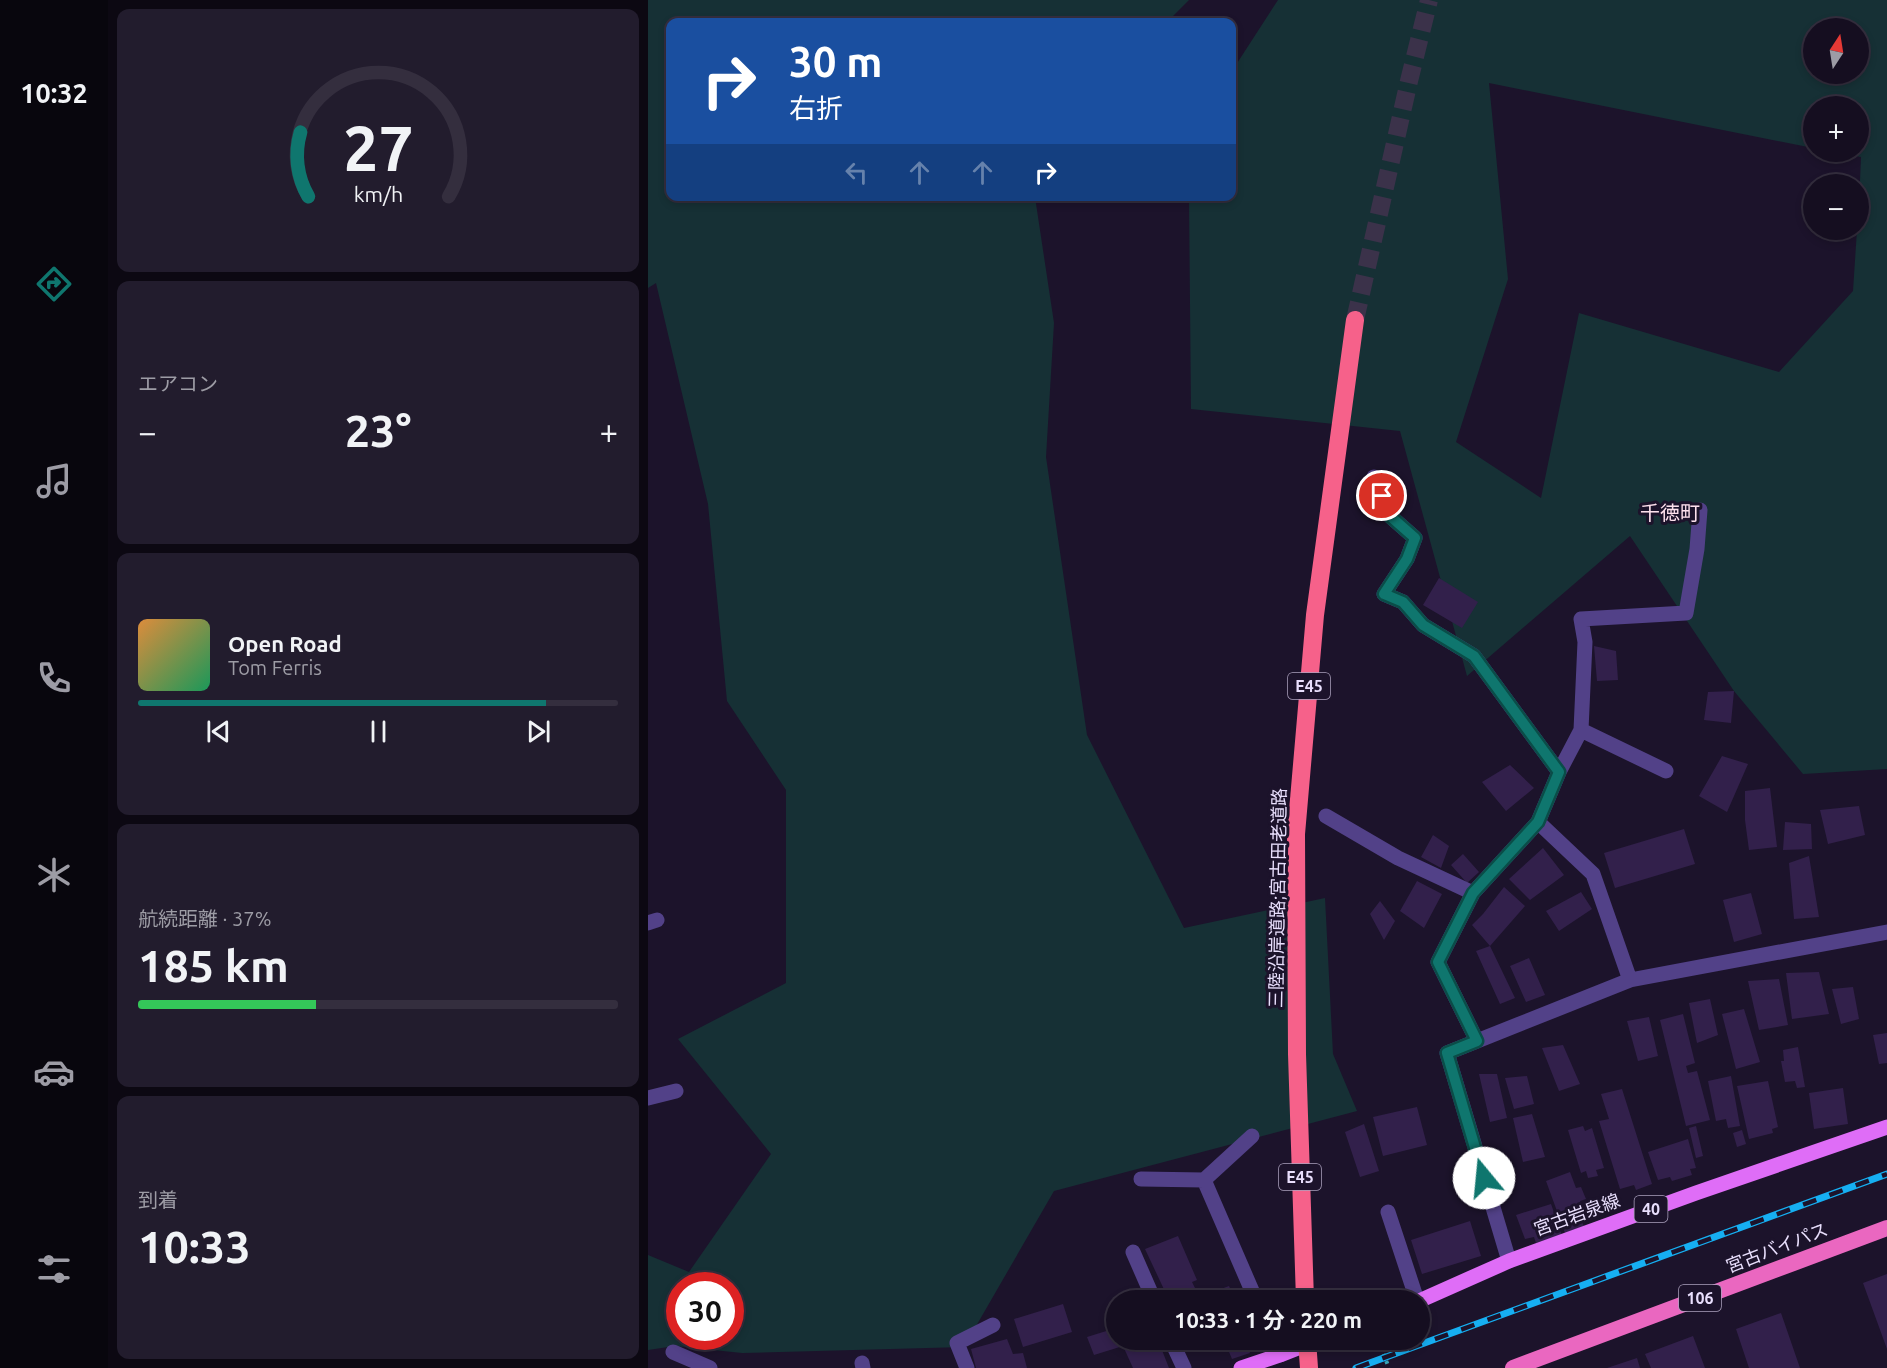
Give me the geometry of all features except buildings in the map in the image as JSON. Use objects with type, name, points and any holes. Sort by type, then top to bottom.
[{"type":"highway","name":"三陸沿岸道路;宮古田老道路","points":[[1305,1290],[1297,1054],[1296,834],[1315,615],[1355,320]]},
{"type":"highway","name":"宮古バイパス","points":[[1513,1368],[1541,1363],[1887,1228]]},
{"type":"highway","points":[[1308,1350],[1309,1368]]},
{"type":"main road","name":"宮古岩泉線","points":[[1430,1296],[1509,1261],[1695,1193],[1887,1127]]},
{"type":"main road","points":[[1240,1368],[1292,1350]]},
{"type":"street","points":[[1374,477],[1390,516],[1415,538],[1407,559],[1384,594],[1403,602],[1423,625],[1474,656],[1559,772]]},
{"type":"street","points":[[1477,1041],[1438,962],[1473,893],[1538,822],[1559,772],[1581,730],[1585,642],[1581,619],[1686,614],[1697,549],[1700,510]]},
{"type":"street","points":[[1581,730],[1666,771]]},
{"type":"street","points":[[1326,816],[1398,858],[1473,893]]},
{"type":"street","points":[[1538,822],[1593,874],[1630,980]]},
{"type":"street","points":[[1509,1261],[1447,1053],[1630,980],[1887,932]]},
{"type":"street","points":[[648,1098],[676,1091]]},
{"type":"street","points":[[1141,1179],[1204,1180],[1252,1136]]},
{"type":"street","points":[[1204,1180],[1252,1290]]},
{"type":"street","points":[[1388,1212],[1414,1290]]},
{"type":"street","points":[[1133,1252],[1150,1290]]},
{"type":"street","points":[[967,1368],[957,1343],[993,1325]]},
{"type":"street","points":[[1176,1350],[1184,1368]]},
{"type":"street","points":[[1278,1350],[1280,1355]]},
{"type":"street","points":[[673,1352],[711,1368]]},
{"type":"path","points":[[1382,1350],[1389,1368]]},
{"type":"green space","points":[[648,0],[1189,0],[1171,18],[666,18],[666,201],[1036,201],[1054,323],[1046,457],[1087,735],[1184,928],[1325,898],[1333,1054],[1357,1111],[1054,1191],[964,1347],[742,1353],[713,1350],[744,1350],[744,1272],[689,1272],[771,1154],[678,1039],[786,983],[786,790],[727,701],[708,504],[656,283],[648,288]]},
{"type":"green space","points":[[1278,0],[1887,0],[1887,769],[1803,774],[1734,691],[1630,536],[1467,676],[1400,431],[1191,409],[1189,201],[1236,201],[1236,65]],"holes":[[[1489,83],[1803,146],[1803,96],[1869,96],[1869,162],[1861,162],[1860,174],[1869,174],[1869,240],[1856,240],[1853,291],[1779,372],[1579,313],[1541,498],[1456,442],[1508,279]]]},
{"type":"green space","points":[[648,1255],[689,1272],[666,1272],[666,1347],[648,1350]]},
{"type":"tunnel","points":[[1355,320],[1429,0]]},
{"type":"railway","points":[[1356,1368],[1887,1174]]},
{"type":"district","name":"千徳町","points":[[1670,513]]},
{"type":"route","points":[[1382,496],[1390,516],[1415,538],[1407,559],[1384,594],[1403,602],[1423,625],[1474,656],[1559,772],[1538,822],[1473,893],[1438,962],[1477,1041],[1447,1053],[1484,1178]]}]
